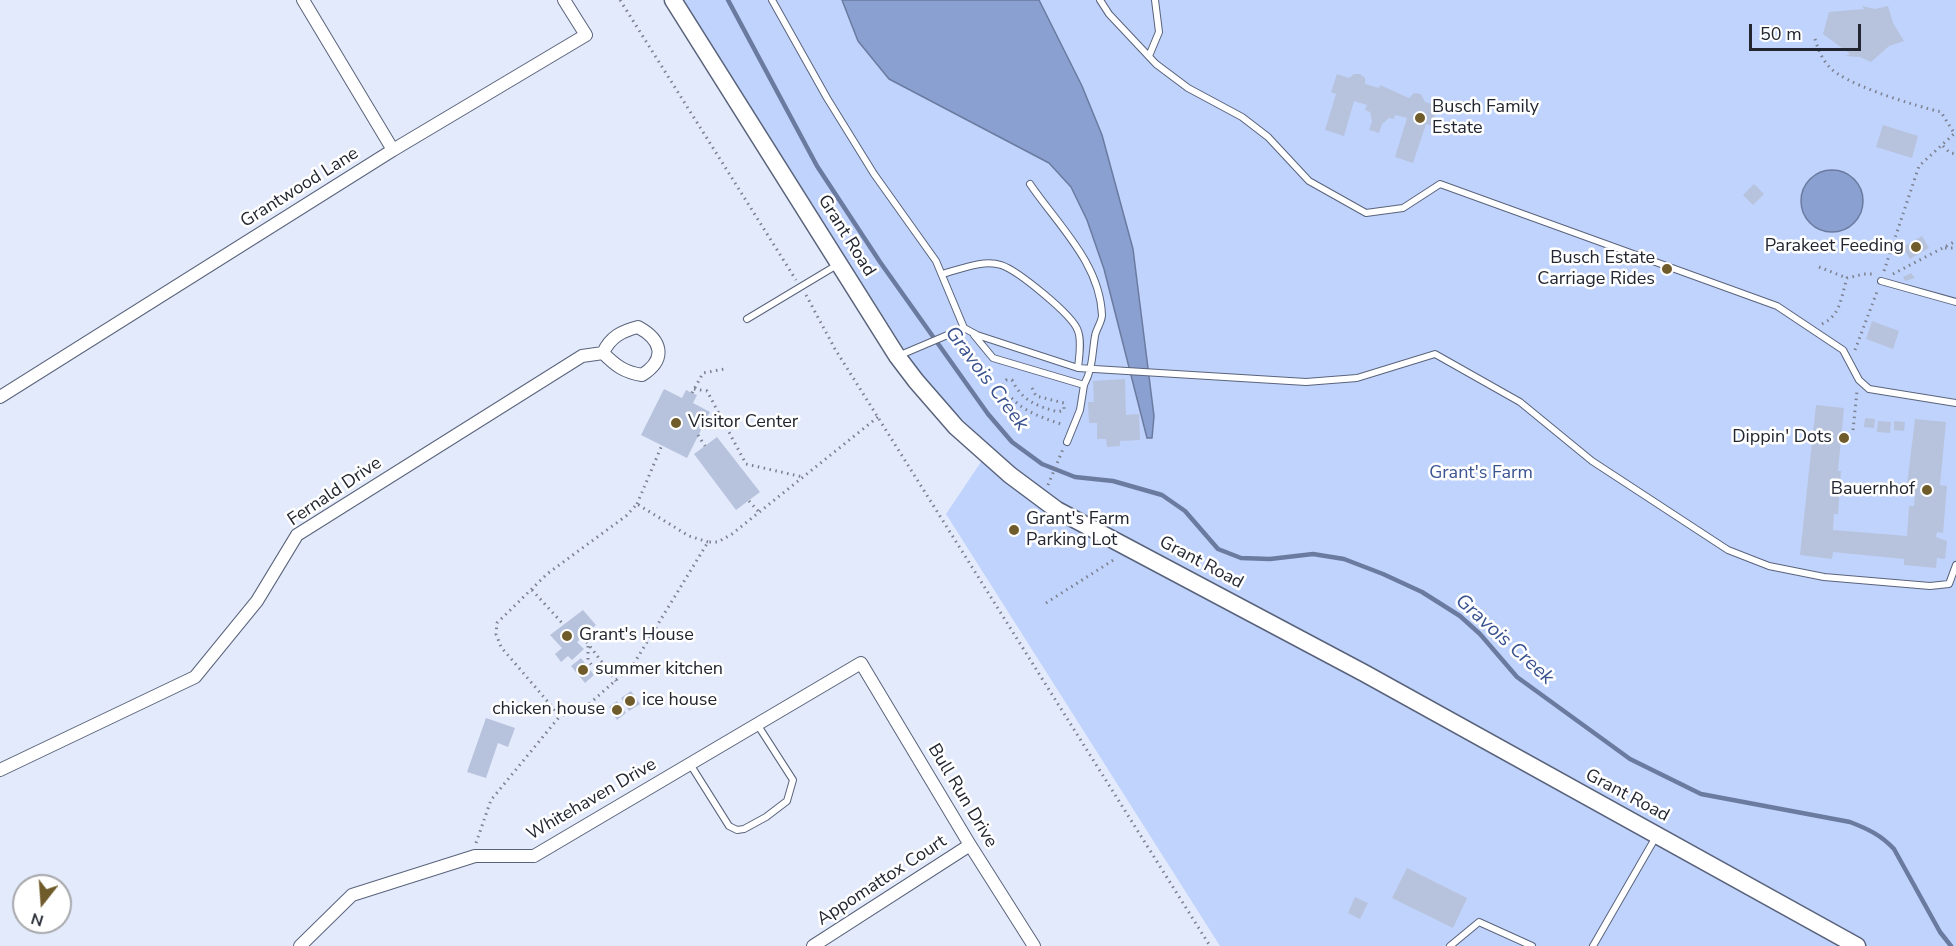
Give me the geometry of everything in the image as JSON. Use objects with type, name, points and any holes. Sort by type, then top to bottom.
[{"type":"street","points":[[303,0],[393,150]]},
{"type":"street","name":"Grantwood Lane","points":[[0,397],[393,150],[586,35],[564,0]]},
{"type":"street","name":"Grant Road","points":[[673,0],[897,356],[956,428],[1010,475],[1057,510],[1334,657],[1857,946]]},
{"type":"street","points":[[638,327],[653,335],[658,346],[659,357],[651,369],[642,375],[626,372],[603,353],[612,339],[624,331],[638,327]]},
{"type":"street","name":"Fernald Drive","points":[[0,770],[195,677],[257,602],[297,535],[582,356],[603,353]]},
{"type":"street","name":"Whitehaven Drive","points":[[300,946],[352,896],[475,856],[534,856],[861,663]]},
{"type":"street","name":"Bull Run Drive","points":[[861,663],[970,845],[1034,946]]},
{"type":"street","name":"Appomattox Court","points":[[813,946],[970,845]]},
{"type":"lane","points":[[772,0],[832,108],[874,174],[936,261],[964,328],[995,343],[1078,368],[1306,382],[1357,378],[1435,354],[1520,402],[1593,461],[1728,550],[1769,566],[1824,577],[1930,586],[1949,584],[1955,573],[1956,565]]},
{"type":"lane","points":[[1100,0],[1109,14],[1149,56],[1188,88],[1242,117],[1268,137],[1309,181],[1366,213],[1402,208],[1440,184],[1777,306],[1843,350],[1858,380],[1869,389],[1956,403]]},
{"type":"lane","points":[[1149,56],[1159,32],[1155,0]]},
{"type":"lane","points":[[1030,184],[1055,221],[1076,243],[1094,277],[1102,317],[1095,333],[1092,369],[1084,385],[1080,410],[1066,442]]},
{"type":"lane","points":[[747,319],[840,263]]},
{"type":"lane","points":[[942,274],[985,263],[1002,265],[1054,302],[1073,322],[1079,332],[1078,368]]},
{"type":"lane","points":[[1881,281],[1956,302]]},
{"type":"lane","points":[[897,356],[964,328]]},
{"type":"lane","points":[[972,332],[993,357],[1084,385]]},
{"type":"lane","points":[[690,764],[729,826],[737,830],[744,829],[766,817],[787,801],[793,780],[758,724]]},
{"type":"lane","points":[[1593,946],[1657,835]]},
{"type":"lane","points":[[1450,946],[1479,922],[1533,946]]},
{"type":"path","points":[[620,0],[794,275]]},
{"type":"path","points":[[1815,39],[1821,57],[1837,74],[1911,104],[1941,112],[1955,132],[1943,146],[1919,166],[1883,275],[1864,274],[1847,278],[1819,267]]},
{"type":"path","points":[[1943,146],[1950,153],[1956,154]]},
{"type":"path","points":[[1850,363],[1881,281],[1956,241]]},
{"type":"path","points":[[1944,248],[1956,248]]},
{"type":"path","points":[[1813,328],[1830,320],[1839,311],[1847,278]]},
{"type":"path","points":[[805,294],[835,350],[1210,946]]},
{"type":"path","points":[[724,369],[703,373],[693,391],[707,391],[746,464],[802,477]]},
{"type":"path","points":[[1032,388],[1036,396],[1064,403],[1064,410],[1058,412],[1028,402],[1018,392],[1012,380],[1006,380],[1002,386],[1016,404],[1032,414],[1072,428]]},
{"type":"path","points":[[1853,430],[1858,380]]},
{"type":"path","points":[[637,504],[689,536],[708,542],[718,542],[732,534],[878,417]]},
{"type":"path","points":[[698,435],[705,446]]},
{"type":"path","points":[[1048,486],[1066,442]]},
{"type":"path","points":[[560,717],[501,646],[496,634],[497,623],[547,574],[626,516],[637,504],[662,445]]},
{"type":"path","points":[[749,501],[759,512]]},
{"type":"path","points":[[475,856],[477,837],[491,800],[560,717],[579,713],[633,665],[708,542]]},
{"type":"path","points":[[1046,603],[1117,557],[1107,552]]},
{"type":"path","points":[[532,590],[563,624]]},
{"type":"path","points":[[583,637],[616,682]]},
{"type":"path","points":[[588,644],[588,660],[593,667]]},
{"type":"green space","name":"Grant's Farm","points":[[682,0],[1956,0],[1956,946],[1220,946],[946,514],[991,447],[940,398],[918,371]]},
{"type":"shaded area","points":[[842,0],[1039,0],[1082,86],[1102,135],[1133,249],[1154,416],[1152,438],[1147,438],[1104,269],[1087,220],[1071,187],[1049,163],[889,79],[858,41]]},
{"type":"shaded area","points":[[1826,170],[1838,170],[1854,179],[1861,189],[1863,201],[1861,213],[1854,223],[1838,232],[1826,232],[1815,227],[1806,218],[1801,207],[1801,195],[1806,184],[1815,175]]},
{"type":"building","points":[[1862,6],[1875,9],[1888,6],[1893,23],[1904,41],[1889,46],[1871,62],[1860,57],[1846,56],[1850,54],[1823,34],[1829,12],[1864,9]]},
{"type":"building","name":"Busch Family Estate","points":[[1337,74],[1349,78],[1354,74],[1360,74],[1365,78],[1365,84],[1379,88],[1380,85],[1409,98],[1414,93],[1421,94],[1425,102],[1438,106],[1432,126],[1426,124],[1413,163],[1395,157],[1407,118],[1395,115],[1394,119],[1389,118],[1382,124],[1379,133],[1369,130],[1372,121],[1370,112],[1365,110],[1367,105],[1354,101],[1344,136],[1325,130],[1336,94],[1331,92]]},
{"type":"building","points":[[1883,125],[1918,136],[1912,158],[1876,147]]},
{"type":"building","points":[[1754,184],[1764,194],[1753,205],[1743,195]]},
{"type":"building","name":"Parakeet Feeding","points":[[1922,236],[1929,248],[1910,259],[1903,247]]},
{"type":"building","points":[[1911,273],[1915,278],[1905,281],[1903,277]]},
{"type":"building","points":[[1872,321],[1899,331],[1893,349],[1866,339]]},
{"type":"building","points":[[1125,379],[1126,415],[1139,414],[1140,440],[1120,441],[1120,446],[1107,447],[1106,439],[1097,439],[1097,423],[1089,423],[1088,402],[1094,402],[1093,381]]},
{"type":"building","name":"Visitor Center","points":[[664,389],[682,398],[686,390],[697,395],[693,403],[710,412],[687,458],[641,435]]},
{"type":"building","name":"Bauernhof","points":[[1816,405],[1844,408],[1838,471],[1841,471],[1838,514],[1834,514],[1833,530],[1907,536],[1909,506],[1914,506],[1915,494],[1906,493],[1915,419],[1946,422],[1940,485],[1947,486],[1943,533],[1937,532],[1936,537],[1947,541],[1945,559],[1937,558],[1936,568],[1904,565],[1904,559],[1833,552],[1832,559],[1800,555]]},
{"type":"building","points":[[1865,418],[1875,419],[1874,428],[1864,427]]},
{"type":"building","points":[[1878,421],[1891,422],[1890,433],[1877,432]]},
{"type":"building","points":[[1894,421],[1905,422],[1904,431],[1894,430]]},
{"type":"building","points":[[717,437],[760,492],[736,510],[694,454]]},
{"type":"building","name":"Grant's House","points":[[583,610],[596,625],[577,642],[584,649],[572,660],[568,656],[561,662],[555,654],[562,648],[550,635]]},
{"type":"building","name":"summer kitchen","points":[[581,658],[594,675],[585,683],[571,666]]},
{"type":"building","name":"ice house","points":[[631,691],[640,704],[629,711],[621,698]]},
{"type":"building","name":"chicken house","points":[[617,701],[626,713],[617,720],[609,707]]},
{"type":"building","points":[[486,718],[515,728],[508,747],[498,743],[486,778],[467,772]]},
{"type":"building","points":[[1407,868],[1467,898],[1453,928],[1392,898]]},
{"type":"building","points":[[1355,897],[1368,903],[1360,919],[1348,913]]},
{"type":"waterway","name":"Gravois Creek","points":[[728,0],[817,166],[880,262],[988,414],[1012,442],[1042,464],[1075,477],[1113,481],[1162,495],[1185,511],[1218,549],[1241,558],[1270,559],[1313,554],[1344,559],[1422,592],[1460,616],[1480,634],[1517,677],[1630,759],[1701,794],[1850,822],[1868,830],[1894,849],[1940,932],[1951,946]]},
{"type":"place","name":"Busch Family Estate","points":[[1420,118]]},
{"type":"place","name":"Parakeet Feeding","points":[[1916,247]]},
{"type":"place","name":"Busch Estate Carriage Rides","points":[[1667,269]]},
{"type":"place","name":"Visitor Center","points":[[676,423]]},
{"type":"place","name":"Dippin' Dots","points":[[1844,438]]},
{"type":"place","name":"Bauernhof","points":[[1927,490]]},
{"type":"place","name":"Grant's Farm Parking Lot","points":[[1014,530]]},
{"type":"place","name":"Grant's House","points":[[567,636]]},
{"type":"place","name":"summer kitchen","points":[[583,670]]},
{"type":"place","name":"ice house","points":[[630,701]]},
{"type":"place","name":"chicken house","points":[[617,710]]}]
